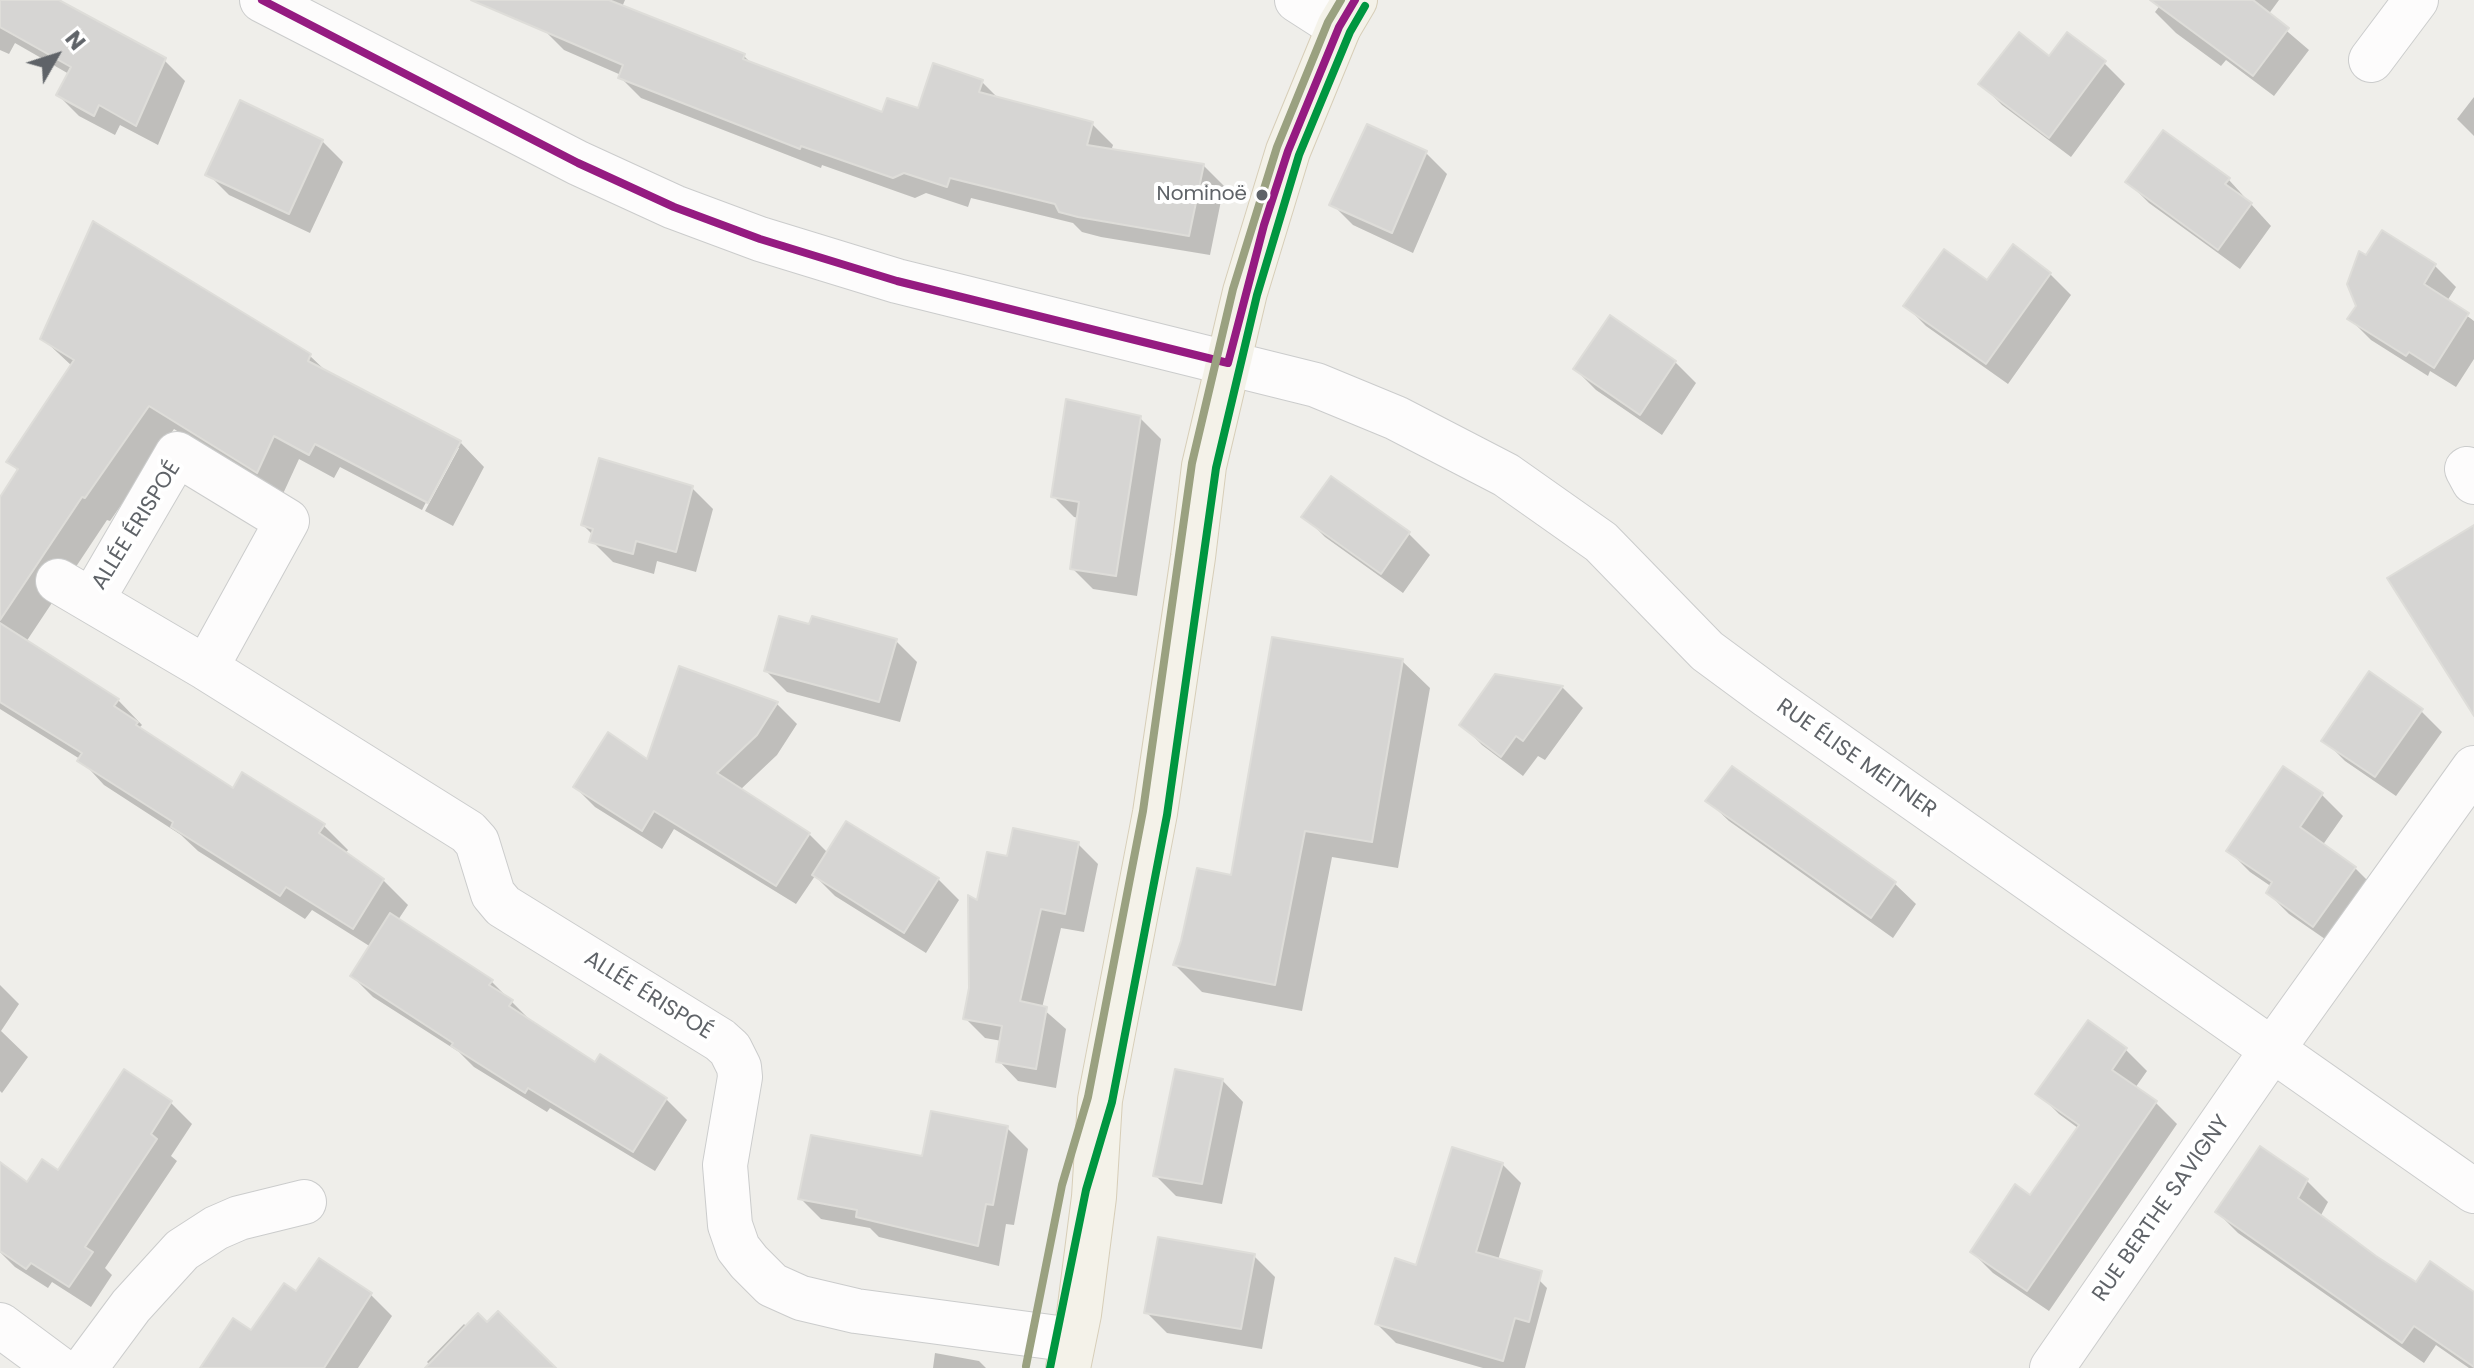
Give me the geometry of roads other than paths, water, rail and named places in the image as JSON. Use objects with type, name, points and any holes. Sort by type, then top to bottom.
[{"type":"main road","points":[[1056,1353],[1079,1314],[1094,1197],[1100,1100],[1155,813],[1204,466],[1264,225],[1288,151],[1347,14]]},
{"type":"street","name":"RUE ÉLISE MEITNER","points":[[262,0],[578,163],[674,207],[760,239],[897,281],[1316,385],[1396,418],[1506,475],[1601,542],[1707,651],[1964,835],[2474,1191]]},
{"type":"street","points":[[1297,0],[1347,14]]},
{"type":"street","points":[[2371,60],[2416,0]]},
{"type":"street","name":"ALLÉE ÉRISPOÉ","points":[[206,668],[287,521],[177,454],[75,591],[206,668],[468,832],[477,842],[493,894],[503,906],[730,1049],[739,1067],[740,1077],[725,1165],[730,1225],[738,1248],[772,1285],[801,1298],[1056,1353]]},
{"type":"street","name":"RUE BERTHE SAVIGNY","points":[[2052,1368],[2272,1050],[2474,768]]},
{"type":"street","points":[[85,1368],[131,1306],[164,1268],[197,1239],[239,1218],[304,1202]]},
{"type":"street","points":[[0,1325],[58,1368]]},
{"type":"place","name":"Nominoë","points":[[1262,195]]}]
